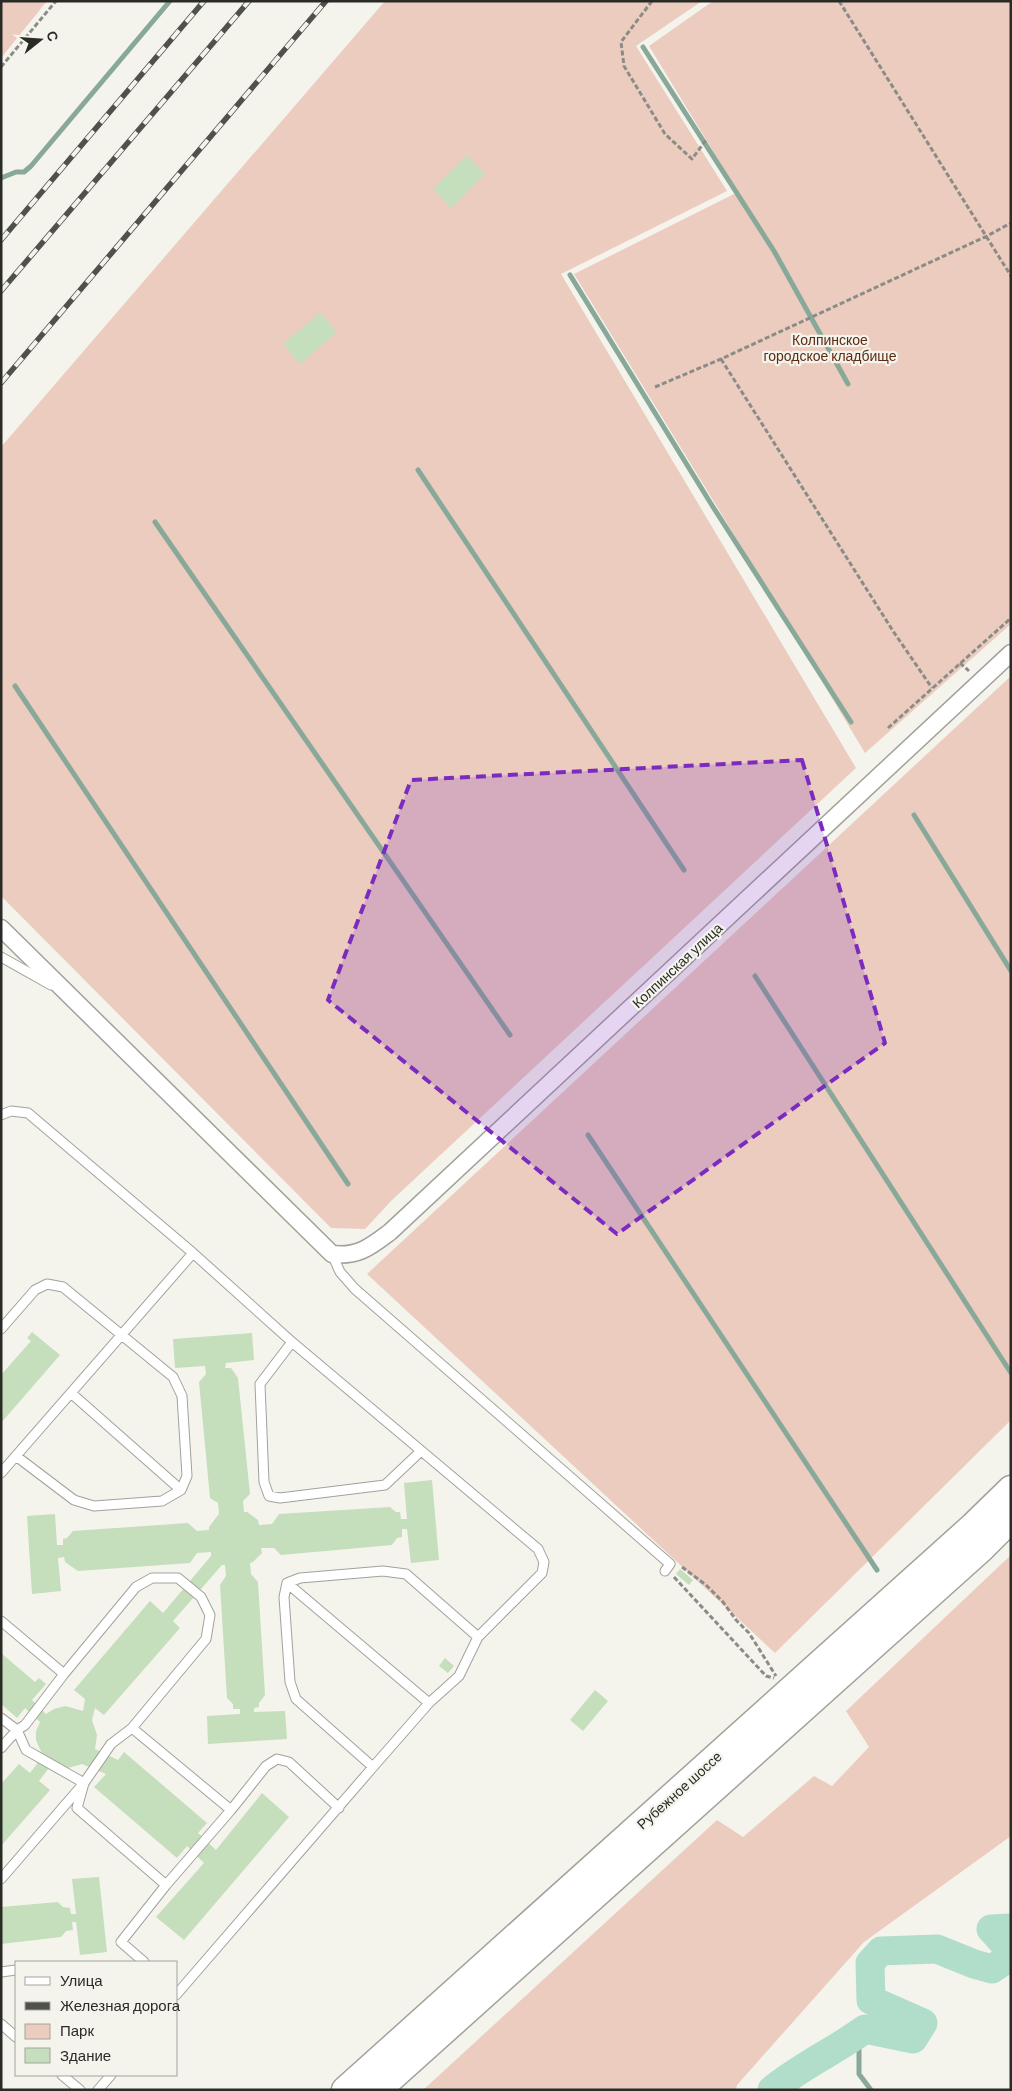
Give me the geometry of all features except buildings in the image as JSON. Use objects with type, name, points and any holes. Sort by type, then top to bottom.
[{"type":"main road","name":"Рубежное шоссе","points":[[345,2090],[973,1526],[1011,1488]]},
{"type":"main road","name":"Рубежное шоссе","points":[[378,2090],[746,1762],[981,1549],[1011,1519]]},
{"type":"street","name":"Колпинская улица","points":[[332,1254],[356,1254],[369,1248],[390,1232],[1011,653]]},
{"type":"street","points":[[1,928],[332,1254]]},
{"type":"lane","points":[[1,957],[67,994]]},
{"type":"lane","points":[[1,1115],[11,1111],[28,1114],[193,1253],[292,1342],[538,1549],[544,1562],[542,1573],[478,1637],[459,1676],[429,1703],[178,1992]]},
{"type":"lane","points":[[1,1472],[193,1253]]},
{"type":"lane","points":[[332,1254],[340,1272],[355,1289],[667,1568]]},
{"type":"lane","points":[[1,1329],[35,1290],[47,1284],[63,1287],[173,1377],[182,1396],[187,1476],[181,1490],[162,1501],[94,1506],[74,1500],[16,1456]]},
{"type":"lane","points":[[292,1342],[260,1384],[264,1482],[269,1496],[280,1498],[385,1485],[421,1450]]},
{"type":"lane","points":[[71,1393],[181,1490]]},
{"type":"lane","points":[[287,1583],[300,1578],[383,1570],[406,1574],[478,1637]]},
{"type":"lane","points":[[1,1748],[17,1730],[25,1725],[64,1674],[136,1587],[152,1578],[178,1578],[201,1597],[210,1616],[206,1640],[132,1728],[112,1744],[84,1783],[1,1879]]},
{"type":"lane","points":[[287,1583],[429,1703]]},
{"type":"lane","points":[[287,1583],[284,1597],[288,1663],[290,1682],[296,1700],[373,1766]]},
{"type":"lane","points":[[1,1621],[64,1674]]},
{"type":"lane","points":[[1,1718],[17,1730],[26,1750],[84,1783]]},
{"type":"lane","points":[[132,1728],[231,1810]]},
{"type":"lane","points":[[143,1961],[121,1942],[166,1885],[231,1810],[266,1766],[277,1760],[289,1762],[338,1808]]},
{"type":"lane","points":[[84,1783],[77,1808],[166,1885]]},
{"type":"lane","points":[[1,1972],[15,1970]]},
{"type":"lane","points":[[1,2024],[15,2035]]},
{"type":"lane","points":[[63,2076],[80,2090]]},
{"type":"lane","points":[[98,2090],[110,2076]]},
{"type":"path","points":[[1,67],[56,1]]},
{"type":"path","points":[[652,1],[621,42],[624,66],[665,134],[692,158],[706,140]]},
{"type":"path","points":[[839,1],[1011,276]]},
{"type":"path","points":[[655,387],[987,236],[1011,223]]},
{"type":"path","points":[[720,359],[893,631],[932,688]]},
{"type":"path","points":[[888,728],[1011,618]]},
{"type":"path","points":[[960,662],[970,672]]},
{"type":"path","points":[[680,1565],[698,1578],[723,1602],[736,1620],[749,1633],[777,1679],[766,1676],[679,1584],[667,1568],[680,1565]]},
{"type":"highlighted area","points":[[802,760],[885,1043],[617,1234],[328,1000],[411,780]]},
{"type":"green space","points":[[1,1],[47,1],[1,58]]},
{"type":"green space","points":[[385,1],[702,1],[636,46],[727,191],[561,274],[856,768],[392,1200],[365,1229],[331,1228],[1,896],[1,447]]},
{"type":"green space","name":"Колпинское городское кладбище","points":[[713,1],[1011,1],[1011,624],[865,753],[574,274],[738,192],[649,46]]},
{"type":"green space","points":[[1011,676],[1011,1420],[775,1653],[367,1274]]},
{"type":"green space","points":[[1011,1555],[1011,1836],[864,1942],[737,2085],[736,2090],[423,2090],[717,1820],[743,1837],[814,1776],[832,1786],[869,1747],[846,1711]]},
{"type":"waterway","points":[[1,178],[16,172],[24,172],[31,166],[170,1]]},
{"type":"waterway","points":[[643,47],[774,251],[848,384]]},
{"type":"waterway","points":[[570,275],[713,507],[851,722]]},
{"type":"waterway","points":[[418,470],[684,870]]},
{"type":"waterway","points":[[155,522],[510,1035]]},
{"type":"waterway","points":[[15,686],[348,1184]]},
{"type":"waterway","points":[[914,815],[1011,971]]},
{"type":"waterway","points":[[755,976],[1011,1373]]},
{"type":"waterway","points":[[588,1135],[877,1570]]},
{"type":"waterway","points":[[1011,1928],[991,1929],[1011,1951]]},
{"type":"waterway","points":[[772,2090],[795,2073],[865,2029],[913,2039],[923,2023],[871,2000],[870,1963],[881,1951],[937,1949],[992,1969],[1011,1956]]},
{"type":"waterway","points":[[865,2029],[859,2041],[859,2074],[871,2090]]},
{"type":"railway","points":[[1,240],[204,1]]},
{"type":"railway","points":[[1,291],[249,1]]},
{"type":"railway","points":[[1,383],[326,1]]}]
